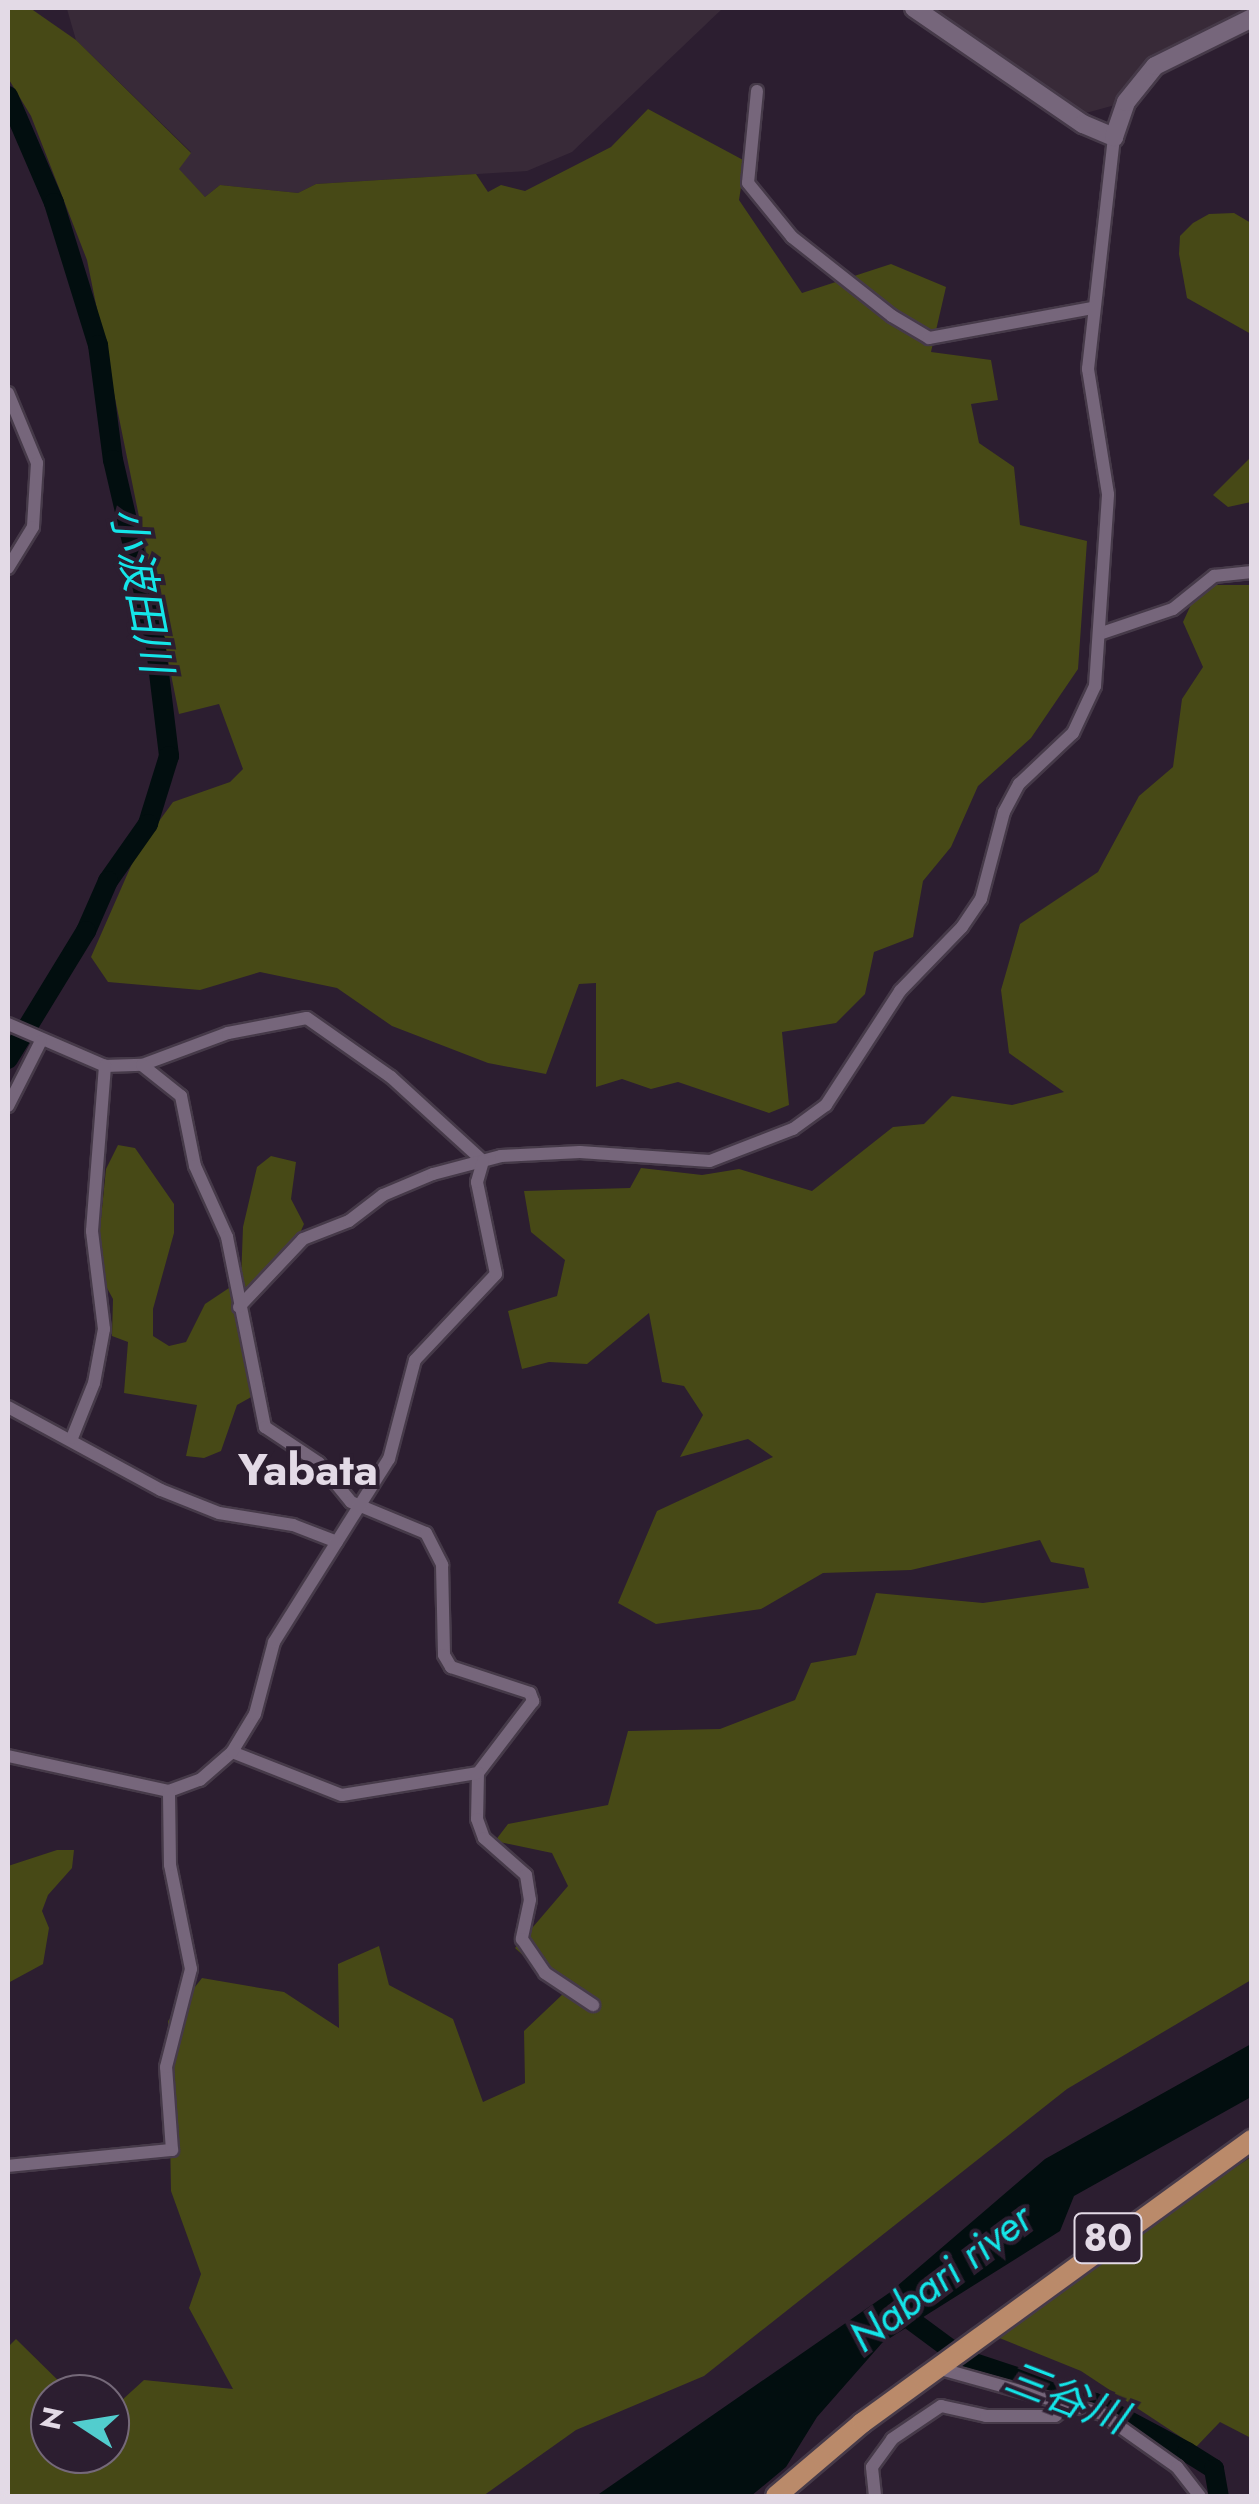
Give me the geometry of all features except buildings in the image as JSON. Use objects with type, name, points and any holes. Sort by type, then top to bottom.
[{"type":"main road","name":"80","points":[[776,2496],[862,2423],[945,2365],[1151,2207],[1252,2140]]},
{"type":"street","points":[[914,8],[1083,124],[1114,138]]},
{"type":"street","points":[[239,1307],[303,1239],[349,1222],[383,1195],[432,1174],[483,1161],[580,1152],[710,1161],[793,1129],[826,1105],[900,991],[982,899],[1004,812],[1019,784],[1088,711],[1099,634],[1108,494],[1088,370],[1114,138],[1126,102],[1155,66],[1252,18]]},
{"type":"street","points":[[757,91],[748,182],[792,237],[892,316],[929,338],[1093,308]]},
{"type":"street","points":[[8,393],[38,463],[32,527],[8,568]]},
{"type":"street","points":[[1099,634],[1173,609],[1214,576],[1252,572]]},
{"type":"street","points":[[8,1024],[105,1066],[142,1065],[228,1033],[306,1018],[391,1077],[483,1161]]},
{"type":"street","points":[[8,1106],[40,1040]]},
{"type":"street","points":[[142,1065],[182,1096],[195,1166],[227,1237],[265,1427],[303,1450],[336,1488],[365,1505],[416,1524],[436,1547],[442,1566],[444,1655],[451,1667],[522,1690],[533,1701],[478,1773],[484,1838],[529,1884],[522,1939],[545,1973],[593,2005]]},
{"type":"street","points":[[72,1438],[94,1383],[104,1329],[92,1214],[105,1066]]},
{"type":"street","points":[[8,1756],[169,1791],[200,1780],[232,1752],[255,1714],[274,1642],[365,1505],[389,1460],[414,1360],[496,1274],[477,1182],[483,1161]]},
{"type":"street","points":[[8,1407],[72,1438],[162,1490],[220,1514],[293,1526],[337,1542]]},
{"type":"street","points":[[232,1752],[342,1795],[478,1773]]},
{"type":"street","points":[[8,2166],[172,2150],[166,2066],[191,1970],[170,1865],[169,1791]]},
{"type":"street","points":[[945,2365],[1072,2404],[1140,2438],[1177,2466],[1200,2496]]},
{"type":"street","points":[[875,2496],[872,2467],[892,2438],[942,2406],[986,2416],[1055,2416],[1072,2404]]},
{"type":"shaded area","points":[[8,8],[30,8],[76,40],[191,153],[179,169],[205,197],[220,185],[298,193],[316,184],[476,174],[488,192],[501,185],[525,191],[611,147],[648,109],[745,161],[739,200],[802,293],[891,264],[946,287],[931,352],[991,360],[998,400],[971,404],[979,443],[1014,467],[1020,525],[1087,541],[1078,669],[1031,738],[978,786],[951,847],[923,881],[913,937],[874,952],[865,994],[836,1023],[782,1032],[789,1105],[769,1113],[678,1082],[651,1089],[622,1079],[596,1087],[596,983],[579,984],[546,1074],[488,1063],[392,1026],[337,988],[260,972],[200,990],[108,982],[91,957],[138,850],[173,802],[230,782],[243,769],[219,704],[179,714],[87,260],[31,116],[8,78]]},
{"type":"shaded area","points":[[723,8],[572,152],[527,171],[316,184],[298,193],[220,185],[205,197],[178,169],[191,152],[76,40],[67,9]]},
{"type":"shaded area","points":[[931,8],[1252,9],[1171,46],[1145,65],[1115,105],[1086,113]]},
{"type":"shaded area","points":[[1234,213],[1251,223],[1251,334],[1187,298],[1179,254],[1180,236],[1193,223],[1209,214]]},
{"type":"shaded area","points":[[1251,457],[1251,502],[1228,507],[1213,495]]},
{"type":"shaded area","points":[[1200,585],[1251,585],[1251,1980],[1067,2089],[704,2376],[576,2430],[483,2496],[8,2496],[8,2347],[16,2339],[52,2374],[30,2374],[30,2474],[130,2474],[130,2393],[144,2380],[233,2389],[189,2308],[201,2274],[171,2191],[168,2021],[202,1978],[284,1992],[339,2028],[338,1964],[379,1946],[389,1985],[453,2019],[483,2102],[525,2083],[524,2031],[564,1993],[515,1948],[568,1886],[552,1853],[495,1841],[508,1824],[608,1805],[628,1731],[720,1729],[795,1700],[811,1663],[856,1655],[876,1593],[983,1603],[1089,1588],[1084,1568],[1051,1562],[1040,1540],[911,1570],[823,1573],[761,1609],[656,1624],[618,1603],[657,1511],[773,1457],[748,1439],[680,1457],[703,1415],[684,1386],[662,1382],[649,1313],[587,1364],[549,1362],[522,1369],[508,1311],[557,1296],[565,1260],[531,1232],[524,1191],[630,1188],[641,1168],[702,1175],[739,1169],[812,1191],[893,1127],[924,1124],[952,1096],[1012,1105],[1064,1092],[1009,1053],[1001,990],[1020,924],[1098,872],[1139,796],[1173,767],[1182,699],[1203,667],[1183,622]]},
{"type":"shaded area","points":[[118,1145],[135,1148],[174,1204],[174,1233],[153,1309],[153,1336],[169,1346],[186,1342],[205,1304],[241,1280],[243,1227],[257,1167],[271,1156],[296,1162],[291,1199],[304,1224],[280,1252],[275,1279],[242,1298],[253,1396],[237,1405],[221,1451],[204,1458],[186,1456],[197,1405],[124,1393],[128,1342],[112,1336],[113,1299],[101,1277],[98,1248],[106,1169]]},
{"type":"shaded area","points":[[57,1850],[74,1850],[72,1868],[48,1895],[42,1911],[49,1928],[43,1964],[8,1983],[8,1866]]},
{"type":"shaded area","points":[[1251,2157],[1251,2438],[1220,2422],[1196,2447],[1081,2371],[997,2337],[1118,2244]]},
{"type":"water","name":"Nabari river","points":[[1251,2044],[1251,2097],[1074,2196],[1060,2231],[882,2343],[817,2417],[786,2467],[751,2496],[596,2496],[889,2293],[1045,2159]]},
{"type":"waterway","name":"小波田川","points":[[8,96],[54,203],[98,345],[113,460],[155,640],[169,756],[148,824],[108,881],[86,931],[8,1059]]},
{"type":"waterway","name":"三谷川","points":[[896,2309],[965,2360],[1095,2403],[1187,2452],[1214,2469],[1219,2496]]},
{"type":"district","name":"Yabata","points":[[308,1470]]}]
